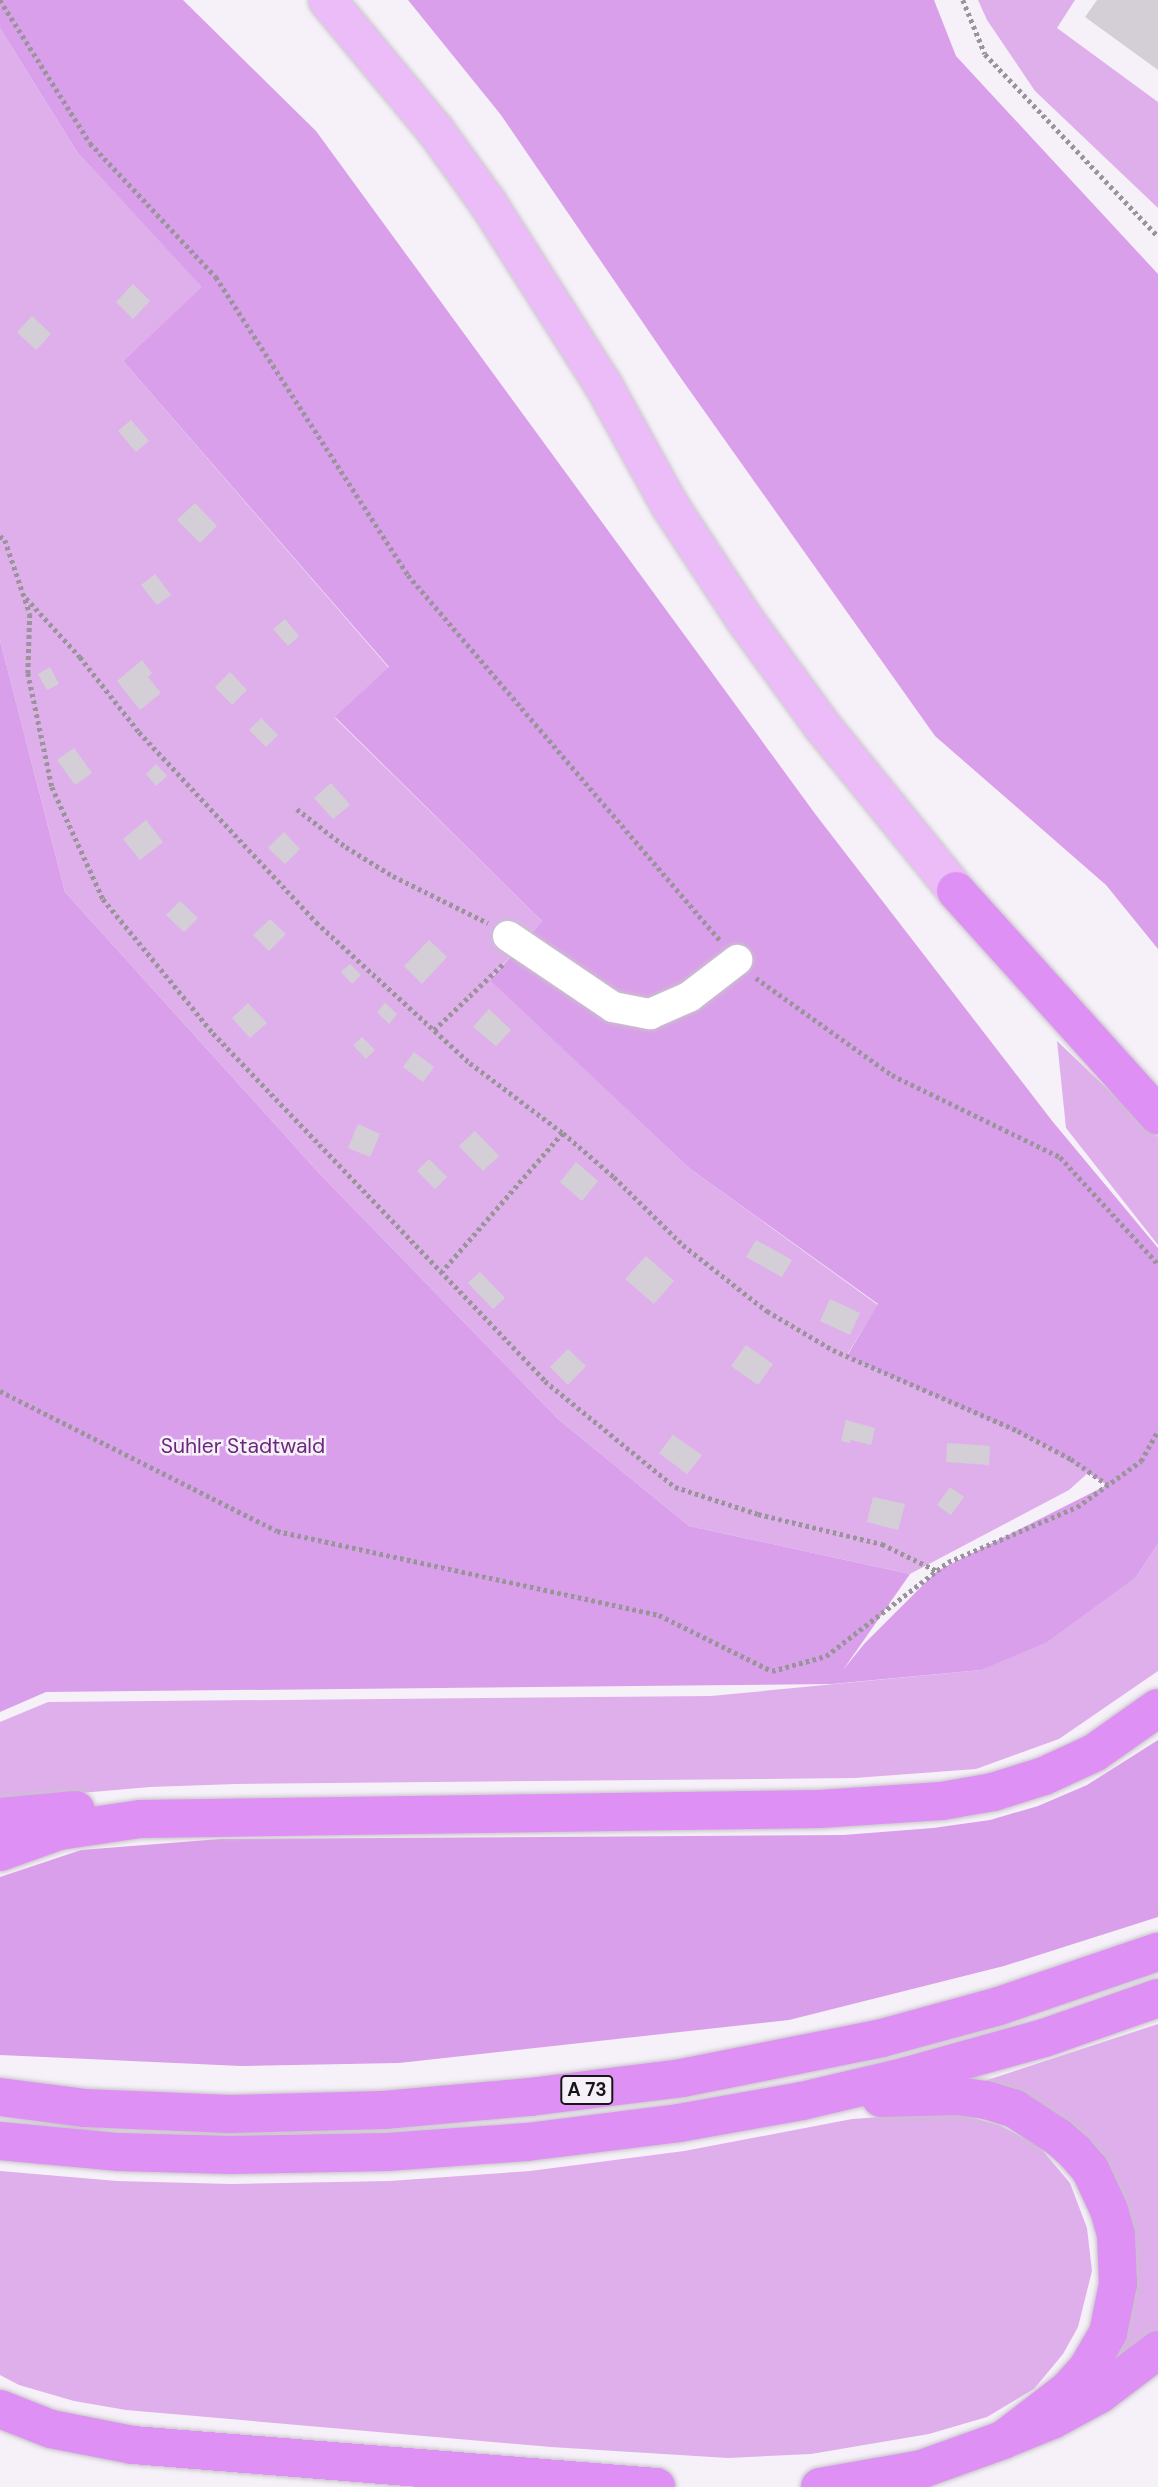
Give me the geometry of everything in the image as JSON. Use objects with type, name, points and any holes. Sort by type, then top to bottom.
[{"type":"highway","points":[[956,891],[1158,1115]]},
{"type":"highway","points":[[0,1817],[52,1811],[94,1810],[215,1815],[779,1810],[922,1803],[993,1792],[1044,1776],[1094,1753],[1158,1708]]},
{"type":"highway","points":[[0,1852],[59,1831],[98,1824],[215,1815]]},
{"type":"highway","name":"A 73","points":[[0,2097],[85,2108],[229,2113],[384,2110],[530,2097],[682,2078],[788,2059],[882,2038],[999,2006],[1158,1952]]},
{"type":"highway","name":"A 73","points":[[0,2141],[119,2152],[231,2155],[387,2152],[541,2140],[679,2123],[802,2101],[896,2079],[1044,2038],[1158,1998]]},
{"type":"highway","points":[[802,2101],[928,2096],[986,2100],[1015,2109],[1037,2122],[1066,2144],[1090,2169],[1109,2210],[1116,2235],[1118,2284],[1108,2333],[1087,2370],[1068,2390],[1003,2440]]},
{"type":"highway","points":[[820,2487],[922,2469],[1003,2440],[1052,2420],[1100,2394],[1158,2350]]},
{"type":"highway","points":[[0,2409],[62,2432],[133,2445],[656,2487]]},
{"type":"main road","points":[[327,0],[435,130],[487,202],[601,383],[670,506],[745,620],[822,726],[956,891]]},
{"type":"lane","points":[[515,941],[614,1007],[650,1014],[689,997],[737,960]]},
{"type":"path","points":[[0,0],[90,143],[216,277],[408,575],[748,973],[892,1075],[1060,1157],[1158,1264]]},
{"type":"path","points":[[962,0],[985,54],[1158,236]]},
{"type":"path","points":[[0,536],[5,540],[30,614],[28,673],[52,787],[103,899],[213,1033],[545,1381],[675,1487],[758,1514],[882,1545],[937,1572]]},
{"type":"path","points":[[24,596],[80,657],[139,732],[316,922],[470,1063],[563,1133],[614,1177],[683,1245],[767,1311],[833,1350],[1018,1431],[1071,1459],[1108,1485]]},
{"type":"path","points":[[297,809],[346,847],[393,876],[454,904],[515,941],[434,1030]]},
{"type":"path","points":[[442,1272],[563,1133]]},
{"type":"path","points":[[0,1391],[277,1531],[659,1615],[772,1671],[826,1656],[948,1562],[1077,1507],[1141,1461],[1158,1430]]},
{"type":"shaded area","points":[[978,0],[1075,0],[1057,28],[1158,102],[1158,208],[1035,91],[987,20]]},
{"type":"shaded area","points":[[0,28],[77,152],[203,287],[123,361],[389,668],[335,718],[542,921],[490,979],[689,1168],[878,1305],[847,1355],[1048,1447],[1089,1472],[1069,1490],[910,1574],[689,1526],[558,1419],[319,1173],[65,892],[0,640]]},
{"type":"shaded area","points":[[1057,1041],[1158,1137],[1158,1245],[1066,1128]]},
{"type":"shaded area","points":[[1158,1544],[1158,1671],[1059,1739],[976,1769],[855,1778],[236,1784],[150,1787],[0,1800],[0,1722],[48,1702],[711,1696],[981,1670],[1136,1577]]},
{"type":"shaded area","points":[[1158,2024],[1158,2334],[1081,2390],[1116,2208],[972,2085]]},
{"type":"shaded area","points":[[951,2112],[999,2125],[1038,2145],[1070,2183],[1087,2228],[1092,2271],[1078,2327],[1063,2354],[1034,2389],[987,2417],[929,2434],[811,2454],[728,2458],[551,2447],[126,2410],[74,2401],[19,2385],[0,2375],[0,2171],[117,2181],[231,2184],[389,2181],[530,2171],[684,2151],[852,2119]]},
{"type":"green space","name":"Suhler Stadtwald","points":[[0,0],[183,0],[316,131],[816,815],[1053,1122],[1158,1248],[1158,1544],[1136,1577],[1047,1642],[981,1670],[832,1684],[46,1692],[0,1712],[0,640],[65,892],[319,1173],[558,1419],[689,1526],[910,1574],[843,1670],[864,1644],[937,1571],[1107,1485],[1048,1447],[847,1356],[878,1304],[689,1168],[490,980],[542,921],[335,717],[389,667],[123,361],[202,287],[77,152],[0,28]]},
{"type":"green space","points":[[408,0],[934,0],[956,56],[1158,274],[1158,949],[1106,885],[935,736],[678,374],[501,115]]},
{"type":"green space","points":[[1158,1740],[1158,1917],[1004,1966],[789,2020],[399,2063],[241,2066],[0,2055],[0,1877],[81,1850],[220,1839],[843,1835],[933,1828],[990,1820],[1038,1806],[1087,1785]]},
{"type":"building","points":[[1097,0],[1158,0],[1158,70],[1085,17]]},
{"type":"building","points":[[133,284],[150,301],[133,319],[116,302]]},
{"type":"building","points":[[32,316],[51,334],[36,350],[17,332]]},
{"type":"building","points":[[131,420],[149,441],[136,452],[118,431]]},
{"type":"building","points":[[195,503],[217,526],[200,543],[177,520]]},
{"type":"building","points":[[155,574],[171,595],[157,605],[141,585]]},
{"type":"building","points":[[285,619],[299,636],[288,646],[273,629]]},
{"type":"building","points":[[142,660],[152,673],[148,677],[161,693],[140,710],[117,681]]},
{"type":"building","points":[[50,667],[59,684],[47,690],[38,674]]},
{"type":"building","points":[[230,672],[247,690],[232,705],[215,687]]},
{"type":"building","points":[[261,718],[278,735],[266,747],[249,730]]},
{"type":"building","points":[[74,748],[92,773],[75,785],[57,760]]},
{"type":"building","points":[[156,764],[167,776],[156,786],[146,774]]},
{"type":"building","points":[[331,783],[350,805],[333,819],[314,798]]},
{"type":"building","points":[[146,820],[163,842],[140,860],[123,839]]},
{"type":"building","points":[[284,832],[300,849],[285,864],[268,848]]},
{"type":"building","points":[[180,901],[198,918],[184,932],[166,915]]},
{"type":"building","points":[[270,919],[286,934],[269,951],[253,935]]},
{"type":"building","points":[[429,940],[447,957],[422,984],[404,966]]},
{"type":"building","points":[[350,964],[361,975],[352,984],[341,972]]},
{"type":"building","points":[[248,1003],[267,1023],[250,1038],[232,1018]]},
{"type":"building","points":[[385,1003],[397,1014],[389,1024],[377,1012]]},
{"type":"building","points":[[489,1009],[511,1030],[496,1046],[473,1027]]},
{"type":"building","points":[[362,1037],[375,1050],[366,1059],[353,1045]]},
{"type":"building","points":[[414,1052],[434,1067],[423,1082],[403,1067]]},
{"type":"building","points":[[358,1124],[380,1134],[370,1157],[348,1148]]},
{"type":"building","points":[[475,1131],[499,1156],[483,1171],[459,1146]]},
{"type":"building","points":[[429,1159],[447,1177],[435,1189],[417,1171]]},
{"type":"building","points":[[576,1162],[598,1181],[582,1201],[560,1182]]},
{"type":"building","points":[[756,1240],[792,1260],[782,1277],[746,1257]]},
{"type":"building","points":[[646,1256],[674,1281],[654,1304],[625,1279]]},
{"type":"building","points":[[480,1272],[505,1298],[493,1309],[468,1283]]},
{"type":"building","points":[[830,1299],[860,1313],[850,1335],[820,1321]]},
{"type":"building","points":[[746,1345],[773,1364],[758,1385],[731,1366]]},
{"type":"building","points":[[568,1349],[586,1366],[568,1385],[550,1367]]},
{"type":"building","points":[[846,1420],[875,1428],[871,1445],[851,1440],[850,1443],[841,1441]]},
{"type":"building","points":[[673,1435],[702,1455],[687,1474],[659,1453]]},
{"type":"building","points":[[947,1443],[990,1446],[989,1465],[946,1462]]},
{"type":"building","points":[[950,1487],[964,1497],[951,1515],[937,1505]]},
{"type":"building","points":[[873,1497],[905,1504],[898,1530],[867,1522]]}]
